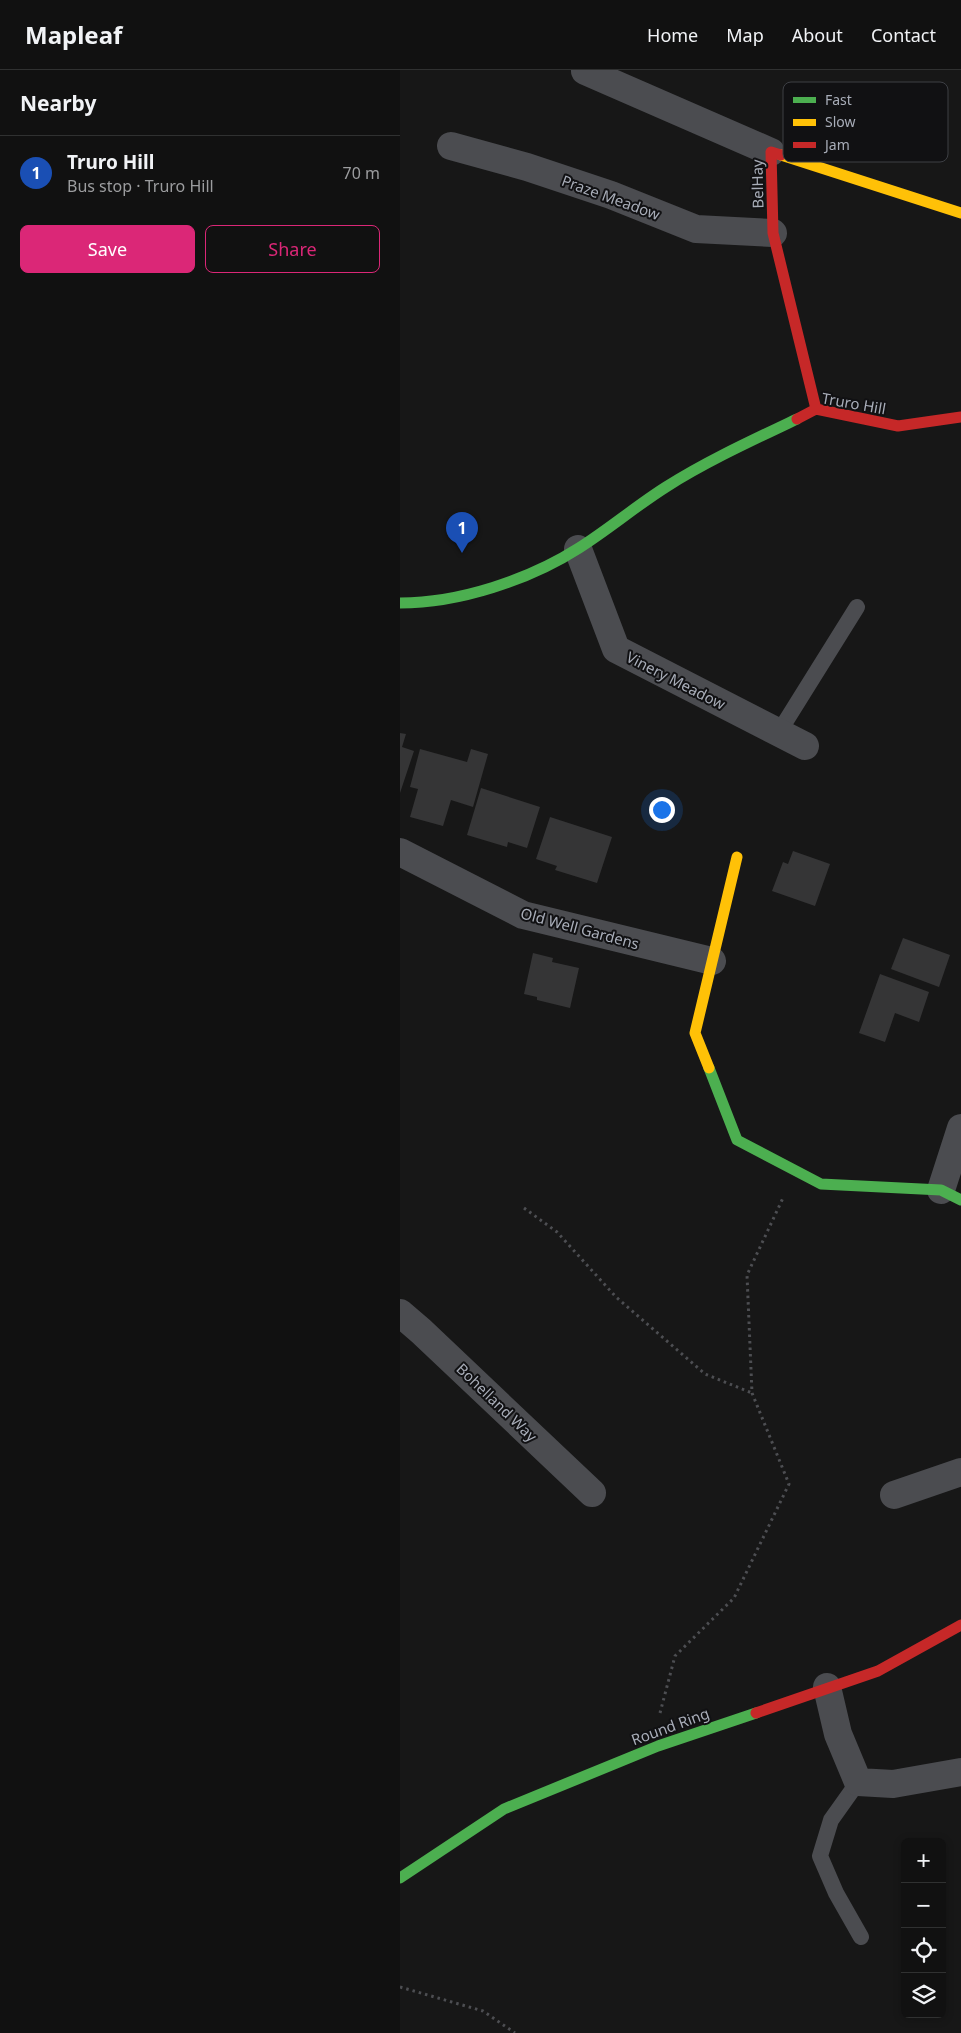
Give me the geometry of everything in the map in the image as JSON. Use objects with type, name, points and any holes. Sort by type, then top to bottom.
[{"type":"street","points":[[585,71],[770,152]]},
{"type":"street","name":"Praze Meadow","points":[[451,146],[546,173],[611,195],[696,229],[773,233]]},
{"type":"street","name":"BelHay","points":[[783,156],[770,152],[773,233],[816,409]]},
{"type":"street","name":"BelHay","points":[[801,162],[961,213]]},
{"type":"street","name":"Truro Hill","points":[[400,603],[420,603],[480,592],[533,572],[578,549],[666,487],[733,450],[816,409],[898,426],[961,417]]},
{"type":"street","name":"Vinery Meadow","points":[[578,549],[616,649],[805,746]]},
{"type":"street","name":"Old Well Gardens","points":[[400,852],[523,915],[712,961]]},
{"type":"street","points":[[737,857],[696,1033],[737,1140],[821,1184],[951,1195],[961,1128]]},
{"type":"street","name":"Bohelland Way","points":[[400,1313],[421,1330],[592,1493]]},
{"type":"street","points":[[894,1494],[961,1472]]},
{"type":"street","name":"Round Ring","points":[[400,1878],[504,1808],[651,1748],[878,1671],[961,1625]]},
{"type":"street","points":[[827,1687],[838,1734],[858,1782],[893,1784],[961,1772]]},
{"type":"lane","points":[[779,732],[858,607]]},
{"type":"lane","points":[[858,1782],[831,1820],[820,1856],[836,1893],[861,1937]]},
{"type":"path","points":[[651,1748],[676,1656],[734,1598],[789,1484],[752,1393],[747,1274],[796,1170]]},
{"type":"path","points":[[524,1208],[558,1232],[616,1297],[705,1374],[752,1393]]},
{"type":"path","points":[[400,1987],[484,2011],[515,2033]]},
{"type":"building","points":[[400,733],[406,734],[402,747],[414,751],[400,793]]},
{"type":"building","points":[[420,749],[467,762],[471,749],[488,754],[473,807],[451,800],[443,826],[410,817],[418,789],[410,787]]},
{"type":"building","points":[[481,788],[540,807],[527,848],[508,842],[507,847],[467,835]]},
{"type":"building","points":[[550,817],[612,837],[597,883],[555,870],[557,866],[536,859]]},
{"type":"building","points":[[793,851],[830,864],[815,906],[772,891],[783,862],[788,864]]},
{"type":"building","points":[[903,938],[950,955],[939,987],[891,969]]},
{"type":"building","points":[[533,953],[553,958],[552,962],[579,968],[570,1008],[537,1000],[537,997],[524,994]]},
{"type":"building","points":[[880,974],[929,992],[919,1022],[895,1013],[885,1042],[859,1033]]},
{"type":"traffic: fast","points":[[400,603],[423,602],[469,594],[493,588],[538,570],[579,548],[682,477],[730,451],[797,419]]},
{"type":"traffic: fast","points":[[709,1068],[737,1140],[821,1184],[941,1190],[961,1200]]},
{"type":"traffic: fast","points":[[400,1878],[504,1809],[658,1746],[756,1713]]},
{"type":"traffic: slow","points":[[803,162],[961,213]]},
{"type":"traffic: slow","points":[[709,1068],[695,1033],[737,857]]},
{"type":"traffic: jam","points":[[781,155],[771,152],[773,233],[816,409]]},
{"type":"traffic: jam","points":[[797,419],[816,409],[898,426],[961,417]]},
{"type":"traffic: jam","points":[[756,1713],[878,1671],[961,1625]]},
{"type":"place","name":"Truro Hill","points":[[462,553]]}]
